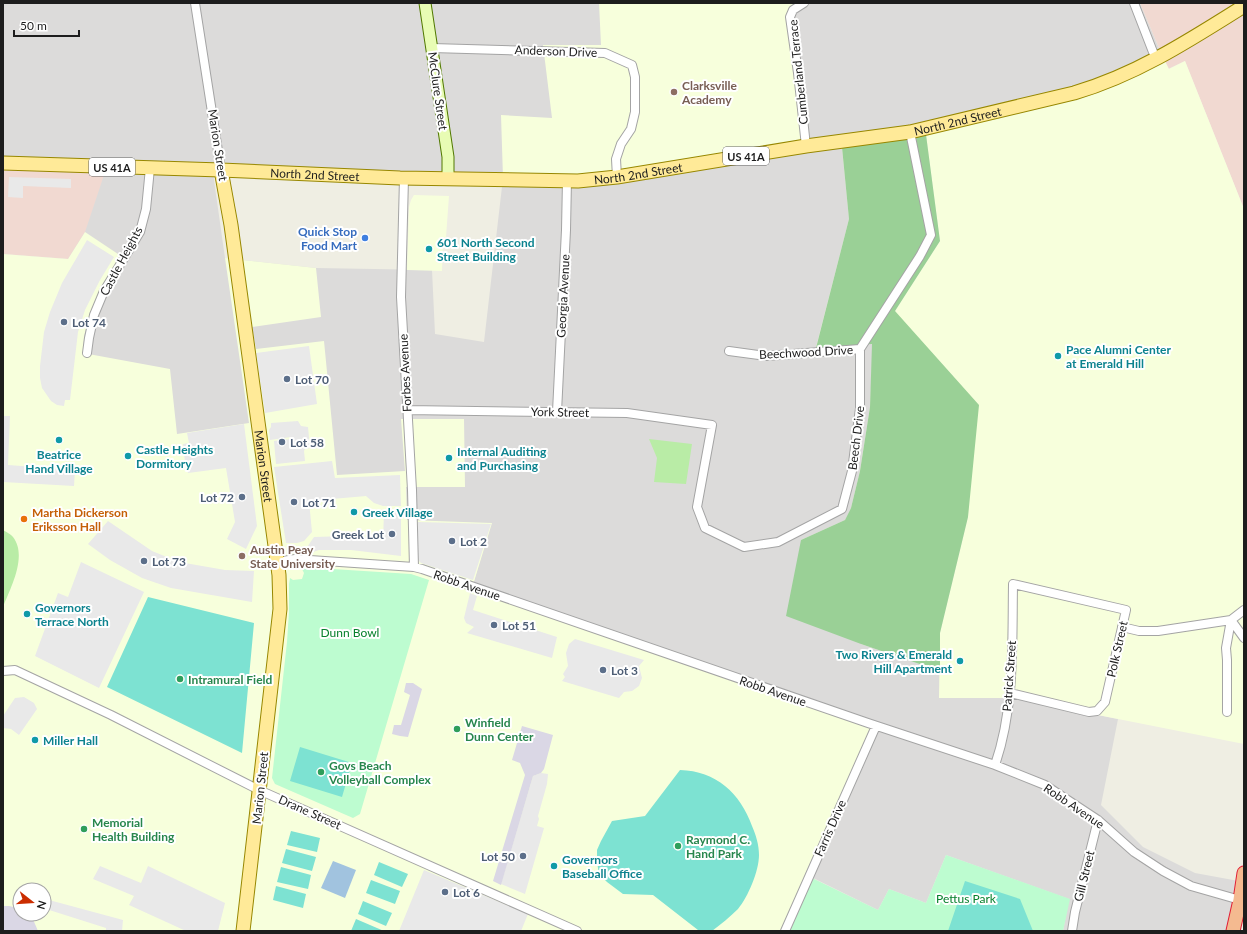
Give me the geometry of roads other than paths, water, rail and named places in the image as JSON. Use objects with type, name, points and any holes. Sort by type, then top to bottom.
[{"type":"highway","points":[[1233,931],[1244,873]]},
{"type":"main road","name":"McClure Street","points":[[426,3],[448,157],[448,179]]},
{"type":"main road","name":"North 2nd Street","points":[[3,163],[404,178],[567,180],[617,177],[806,146],[910,132],[1090,88],[1158,58],[1192,39],[1244,6]]},
{"type":"main road","name":"Marion Street","points":[[221,170],[231,225],[277,562],[280,609],[243,931]]},
{"type":"street","name":"Marion Street","points":[[195,3],[221,170]]},
{"type":"street","name":"Cumberland Terrace","points":[[804,3],[793,10],[790,17],[806,146]]},
{"type":"street","points":[[1134,3],[1153,52],[1158,58]]},
{"type":"street","name":"Anderson Drive","points":[[432,48],[605,53],[632,65],[635,77],[634,112],[631,129],[621,144],[616,159],[617,177]]},
{"type":"street","points":[[860,349],[920,256],[931,235],[910,132]]},
{"type":"street","name":"Castle Heights","points":[[87,353],[94,315],[104,291],[140,232],[146,209],[150,168]]},
{"type":"street","name":"Forbes Avenue","points":[[404,178],[401,297],[412,490],[414,567]]},
{"type":"street","name":"Georgia Avenue","points":[[557,412],[566,238],[567,180]]},
{"type":"street","name":"Beechwood Drive","points":[[729,351],[766,356],[860,349]]},
{"type":"street","name":"Beech Drive","points":[[712,425],[697,507],[705,528],[744,547],[778,542],[842,510],[852,471],[860,408],[860,349]]},
{"type":"street","name":"York Street","points":[[407,410],[627,413],[712,425]]},
{"type":"street","name":"Robb Avenue","points":[[277,562],[295,559],[414,567],[876,726],[995,765],[1045,785],[1098,820],[1134,852],[1163,871],[1191,886],[1240,900]]},
{"type":"street","name":"Polk Street","points":[[1010,693],[1089,712],[1097,711],[1105,702],[1126,610],[1013,584]]},
{"type":"street","name":"Patrick Street","points":[[995,765],[1005,728],[1010,693],[1013,584]]},
{"type":"street","points":[[1122,627],[1139,631],[1158,631],[1231,620],[1244,610]]},
{"type":"street","points":[[1231,620],[1244,638]]},
{"type":"street","points":[[1227,712],[1226,648],[1231,620]]},
{"type":"street","name":"Drane Street","points":[[3,671],[15,670],[22,673],[111,715],[260,790],[577,931]]},
{"type":"street","name":"Farris Drive","points":[[785,931],[876,726]]},
{"type":"street","name":"Gill Street","points":[[1072,931],[1075,912],[1098,820]]},
{"type":"place","name":"Clarksville Academy","points":[[674,92]]},
{"type":"place","name":"Quick Stop Food Mart","points":[[365,238]]},
{"type":"place","name":"601 North Second Street Building","points":[[429,249]]},
{"type":"place","name":"Lot 74","points":[[64,322]]},
{"type":"place","name":"Pace Alumni Center at Emerald Hill","points":[[1058,356]]},
{"type":"place","name":"Lot 70","points":[[287,379]]},
{"type":"place","name":"Beatrice Hand Village","points":[[59,440]]},
{"type":"place","name":"Lot 58","points":[[282,442]]},
{"type":"place","name":"Castle Heights Dormitory","points":[[128,456]]},
{"type":"place","name":"Internal Auditing and Purchasing","points":[[449,458]]},
{"type":"place","name":"Lot 72","points":[[242,497]]},
{"type":"place","name":"Lot 71","points":[[294,502]]},
{"type":"place","name":"Greek Village","points":[[354,512]]},
{"type":"place","name":"Martha Dickerson Eriksson Hall","points":[[24,519]]},
{"type":"place","name":"Greek Lot","points":[[392,534]]},
{"type":"place","name":"Lot 2","points":[[452,541]]},
{"type":"place","name":"Austin Peay State University","points":[[242,556]]},
{"type":"place","name":"Lot 73","points":[[144,561]]},
{"type":"place","name":"Governors Terrace North","points":[[27,614]]},
{"type":"place","name":"Lot 51","points":[[494,625]]},
{"type":"place","name":"Two Rivers & Emerald Hill Apartment","points":[[960,661]]},
{"type":"place","name":"Lot 3","points":[[603,670]]},
{"type":"place","name":"Intramural Field","points":[[180,679]]},
{"type":"place","name":"Winfield Dunn Center","points":[[457,729]]},
{"type":"place","name":"Miller Hall","points":[[35,740]]},
{"type":"place","name":"Govs Beach Volleyball Complex","points":[[321,772]]},
{"type":"place","name":"Memorial Health Building","points":[[84,829]]},
{"type":"place","name":"Raymond C. Hand Park","points":[[678,846]]},
{"type":"place","name":"Lot 50","points":[[523,856]]},
{"type":"place","name":"Governors Baseball Office","points":[[554,866]]},
{"type":"place","name":"Lot 6","points":[[445,892]]},
{"type":"park label","name":"Dunn Bowl","points":[[350,632]]},
{"type":"park label","name":"Pettus Park","points":[[966,898]]}]
